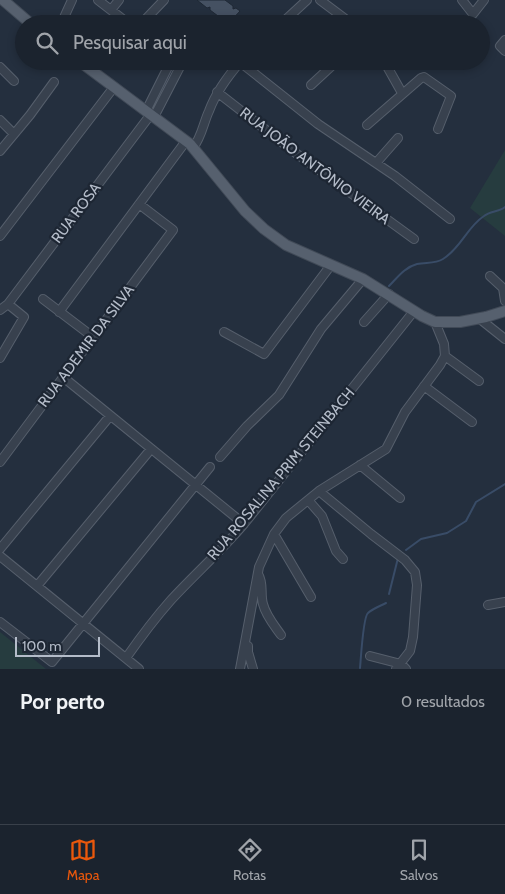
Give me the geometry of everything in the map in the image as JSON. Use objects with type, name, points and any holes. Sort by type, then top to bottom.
[{"type":"main road","points":[[4,3],[19,15]]},
{"type":"main road","points":[[91,70],[190,144],[237,202],[264,230],[286,245],[363,279],[435,322],[460,322],[505,311]]},
{"type":"street","points":[[65,15],[72,0]]},
{"type":"street","points":[[98,0],[117,15]]},
{"type":"street","points":[[111,10],[119,0]]},
{"type":"street","points":[[150,15],[164,0]]},
{"type":"street","points":[[291,15],[307,0]]},
{"type":"street","points":[[320,0],[340,15]]},
{"type":"street","points":[[462,0],[473,14],[484,0]]},
{"type":"street","points":[[0,67],[14,81]]},
{"type":"street","points":[[150,114],[167,70]]},
{"type":"street","points":[[150,114],[177,70]]},
{"type":"street","points":[[59,312],[139,204],[190,144],[201,137],[208,112],[217,92],[233,70]]},
{"type":"street","points":[[250,70],[318,124],[376,163],[450,219]]},
{"type":"street","points":[[311,85],[327,70]]},
{"type":"street","points":[[389,70],[402,93]]},
{"type":"street","points":[[367,125],[402,93],[424,77],[450,94],[451,100],[438,129]]},
{"type":"street","points":[[0,151],[54,82]]},
{"type":"street","points":[[0,236],[114,87]]},
{"type":"street","name":"RUA JOÃO ANTÔNIO VIEIRA","points":[[217,92],[332,181],[414,240]]},
{"type":"street","name":"RUA ROSA","points":[[0,310],[8,304],[150,114]]},
{"type":"street","points":[[0,120],[14,134]]},
{"type":"street","points":[[376,163],[398,138]]},
{"type":"street","name":"RUA ADEMIR DA SILVA","points":[[0,462],[173,230],[139,204]]},
{"type":"street","points":[[224,332],[264,354],[331,264]]},
{"type":"street","points":[[490,276],[503,288],[505,301]]},
{"type":"street","points":[[220,457],[279,394],[321,329],[363,279]]},
{"type":"street","points":[[364,322],[389,294]]},
{"type":"street","points":[[43,299],[93,337]]},
{"type":"street","points":[[0,358],[24,317],[8,304]]},
{"type":"street","name":"RUA ROSALINA PRIM STEINBACH","points":[[126,658],[144,632],[171,600],[218,554],[244,524],[414,311]]},
{"type":"street","points":[[480,318],[505,339]]},
{"type":"street","points":[[240,669],[258,574],[264,554],[274,534],[286,518],[319,491],[386,449],[405,412],[445,356],[444,344],[435,322]]},
{"type":"street","points":[[445,356],[479,381]]},
{"type":"street","points":[[62,377],[244,524]]},
{"type":"street","points":[[424,386],[472,422]]},
{"type":"street","points":[[0,549],[110,416]]},
{"type":"street","points":[[37,586],[151,449]]},
{"type":"street","points":[[360,465],[400,498]]},
{"type":"street","points":[[0,622],[52,662],[210,467]]},
{"type":"street","points":[[319,491],[405,560],[415,572],[413,637],[410,651],[401,667],[370,656]]},
{"type":"street","points":[[308,500],[322,516],[336,551],[343,559]]},
{"type":"street","points":[[274,534],[310,597]]},
{"type":"street","points":[[0,556],[139,669]]},
{"type":"street","points":[[258,574],[262,582],[262,596],[266,613],[281,635]]},
{"type":"street","points":[[488,605],[505,602]]},
{"type":"street","points":[[246,636],[253,669]]},
{"type":"green space","points":[[505,150],[505,236],[470,208]]},
{"type":"green space","points":[[0,632],[46,669],[0,669]]},
{"type":"building","points":[[197,0],[225,0],[233,6],[233,9],[236,8],[240,11],[236,15],[217,15],[210,10],[210,7],[207,8]]},
{"type":"waterway","points":[[389,286],[413,265],[437,262],[443,259],[455,249],[473,226],[486,214],[505,207]]},
{"type":"waterway","points":[[406,550],[421,539],[447,533],[466,521],[476,502],[505,484]]},
{"type":"waterway","points":[[389,594],[398,558]]},
{"type":"waterway","points":[[360,668],[366,616],[372,610],[386,603]]}]
